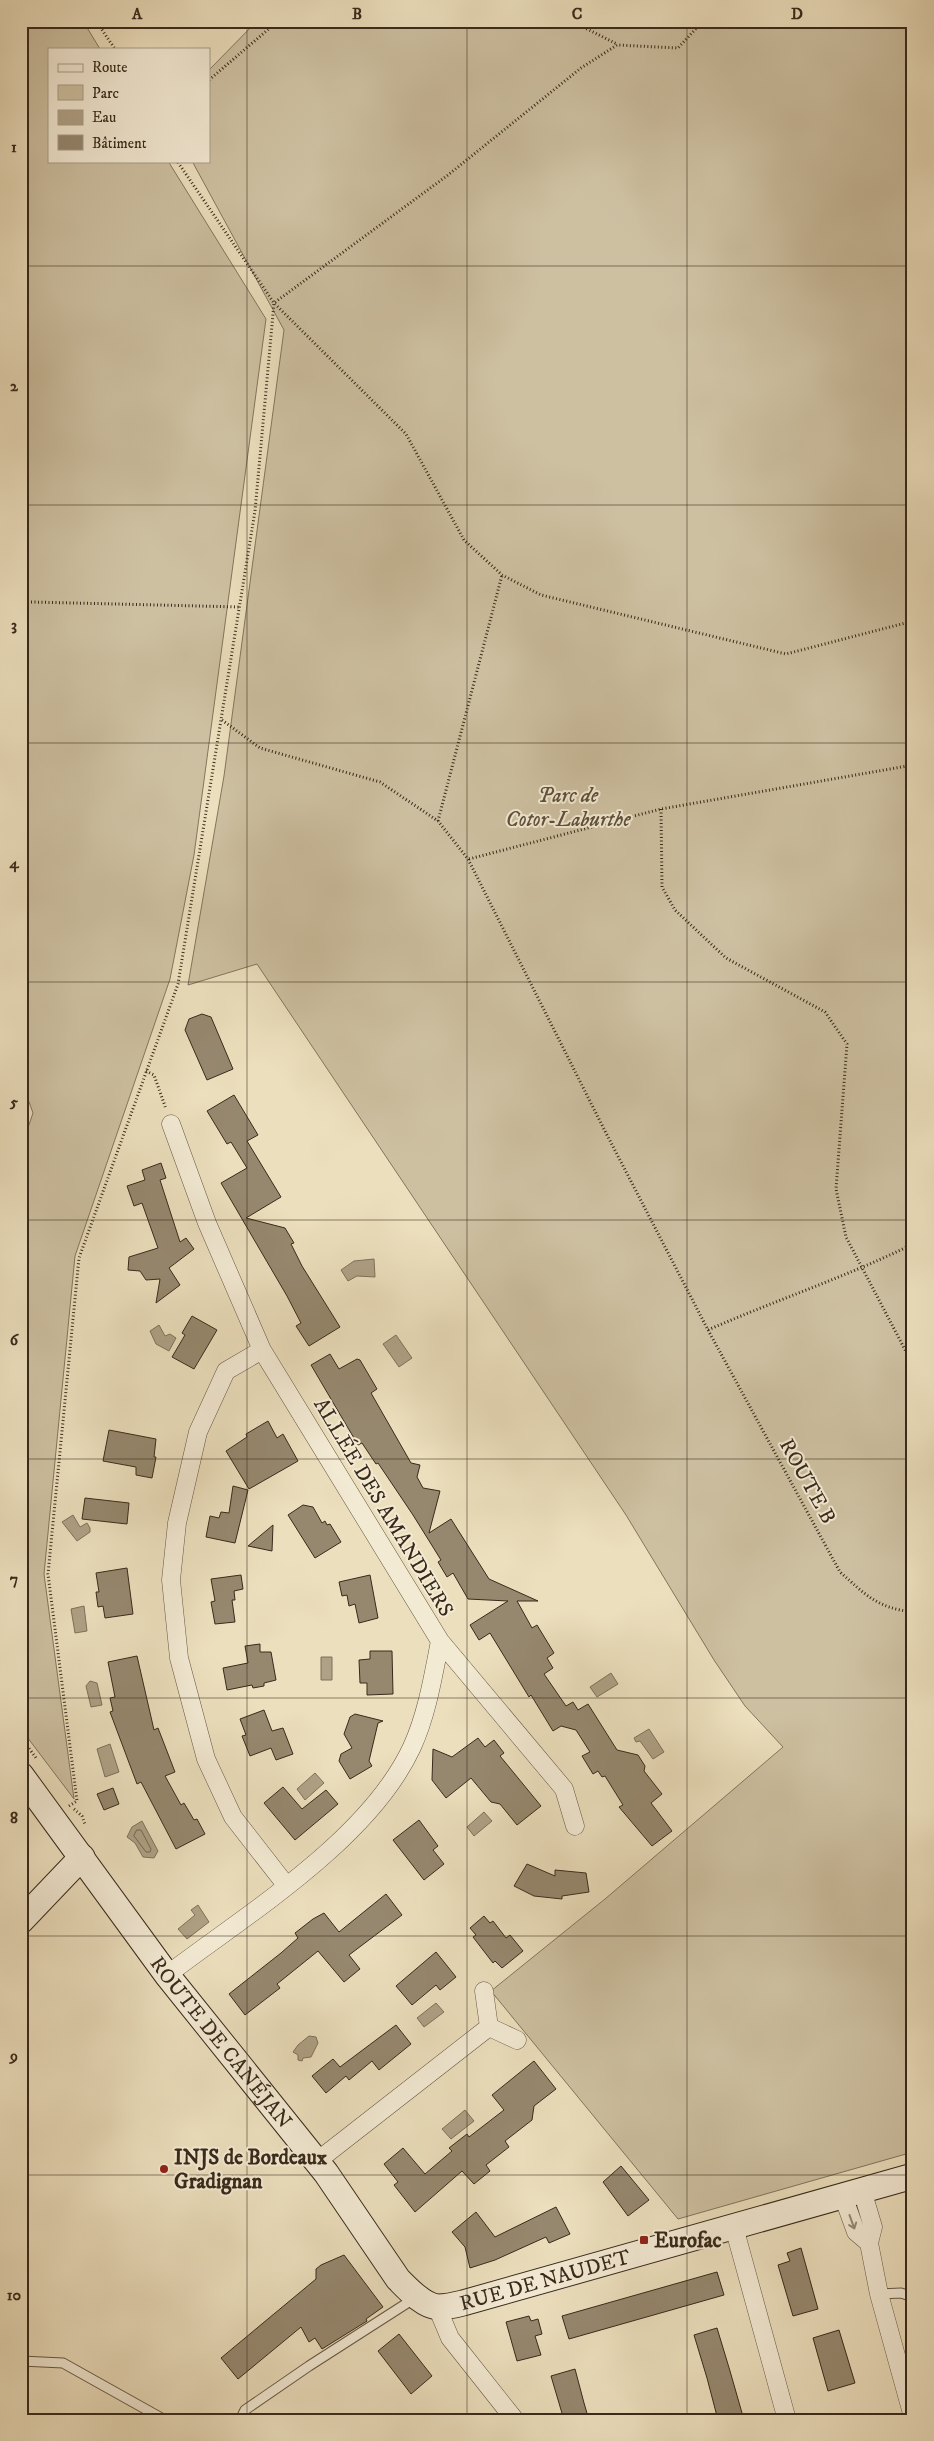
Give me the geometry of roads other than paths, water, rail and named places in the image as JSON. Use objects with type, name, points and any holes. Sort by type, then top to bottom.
[{"type":"street","name":"ALLÉE DES AMANDIERS","points":[[167,1975],[286,1885],[362,1820],[396,1775],[411,1749],[420,1728],[440,1641],[262,1350],[207,1223],[171,1124]]},
{"type":"street","points":[[262,1350],[226,1371],[198,1432],[177,1523],[171,1580],[179,1658],[206,1759],[233,1817],[286,1885]]},
{"type":"street","points":[[440,1641],[564,1789],[575,1826]]},
{"type":"street","name":"ROUTE DE CANÉJAN","points":[[21,1775],[167,1975],[316,2162],[398,2279],[427,2302],[450,2338],[515,2420]]},
{"type":"street","points":[[21,1921],[82,1857]]},
{"type":"street","points":[[484,1991],[489,2027]]},
{"type":"street","points":[[316,2162],[489,2027]]},
{"type":"street","points":[[489,2027],[517,2040]]},
{"type":"street","name":"RUE DE NAUDET","points":[[427,2302],[476,2300],[913,2176]]},
{"type":"street","points":[[852,2193],[873,2227],[869,2244],[879,2294],[913,2417]]},
{"type":"street","points":[[734,2227],[787,2420]]},
{"type":"lane","points":[[879,2294],[901,2293],[913,2297]]},
{"type":"lane","points":[[240,2420],[245,2410],[309,2366],[427,2302]]},
{"type":"lane","points":[[21,2361],[63,2364],[165,2420]]},
{"type":"water","points":[[374,1259],[375,1277],[357,1276],[348,1281],[341,1270],[354,1261]]},
{"type":"water","points":[[159,1325],[165,1336],[170,1334],[176,1338],[169,1351],[156,1344],[150,1331]]},
{"type":"water","points":[[396,1335],[412,1358],[399,1367],[383,1344]]},
{"type":"water","points":[[73,1515],[80,1527],[87,1523],[90,1528],[90,1532],[77,1541],[62,1522]]},
{"type":"water","points":[[84,1606],[87,1631],[75,1633],[71,1609]]},
{"type":"water","points":[[321,1657],[332,1657],[332,1680],[321,1680]]},
{"type":"water","points":[[611,1673],[618,1684],[597,1697],[590,1687]]},
{"type":"water","points":[[90,1681],[97,1683],[102,1705],[91,1707],[86,1686]]},
{"type":"water","points":[[649,1729],[664,1752],[653,1759],[640,1741],[636,1742],[634,1738]]},
{"type":"water","points":[[110,1744],[119,1772],[105,1777],[97,1749]]},
{"type":"water","points":[[315,1773],[324,1783],[305,1800],[297,1789]]},
{"type":"water","points":[[484,1812],[492,1821],[474,1836],[467,1827]]},
{"type":"water","points":[[142,1821],[158,1851],[154,1858],[143,1857],[135,1843],[127,1837],[132,1827]]},
{"type":"water","points":[[198,1905],[209,1922],[187,1939],[178,1929],[195,1915],[191,1910]]},
{"type":"water","points":[[436,2003],[444,2012],[424,2027],[417,2018]]},
{"type":"water","points":[[309,2036],[316,2037],[318,2043],[311,2057],[303,2058],[302,2061],[298,2060],[298,2055],[293,2052]]},
{"type":"water","points":[[465,2110],[474,2121],[451,2139],[442,2129]]},
{"type":"place","name":"INJS de Bordeaux Gradignan","points":[[164,2169]]},
{"type":"place","name":"Eurofac","points":[[644,2240]]},
{"type":"park label","name":"Parc de Cotor-Laburthe","points":[[568,807]]}]
